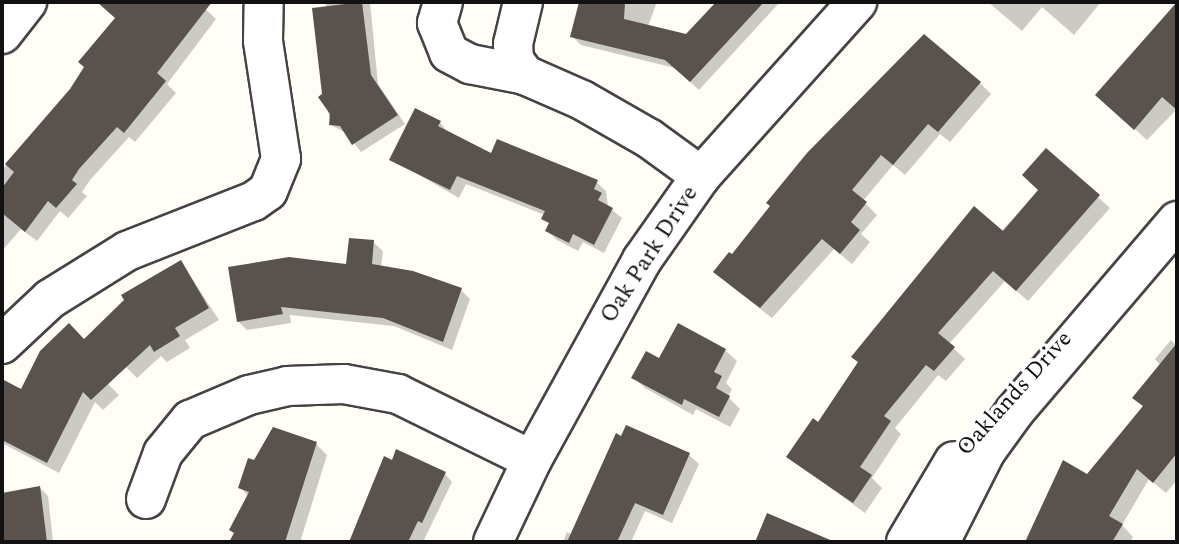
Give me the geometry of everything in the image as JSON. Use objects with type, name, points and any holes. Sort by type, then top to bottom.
[{"type":"street","points":[[2,34],[27,2]]},
{"type":"street","points":[[2,344],[50,299],[127,251],[254,201],[268,191],[281,159],[263,41],[264,2]]},
{"type":"street","points":[[443,2],[437,23],[449,53],[470,64],[525,75],[582,100],[650,139],[702,176]]},
{"type":"street","points":[[523,2],[513,44],[514,60],[525,75]]},
{"type":"street","name":"Oak Park Drive","points":[[493,542],[532,460],[642,260],[702,176],[857,2]]},
{"type":"street","name":"Oaklands Drive","points":[[940,542],[985,451],[1113,292],[1177,221]]},
{"type":"street","name":"Oaklands Drive","points":[[906,542],[969,438],[1041,358],[1113,292]]},
{"type":"street","points":[[146,499],[163,453],[190,420],[249,395],[287,386],[344,384],[398,394],[532,460]]},
{"type":"building","points":[[97,2],[212,2],[157,73],[166,81],[124,133],[117,127],[79,169],[72,180],[77,184],[56,208],[48,201],[25,232],[2,213],[2,188],[14,172],[5,164],[70,89],[84,67],[78,62],[115,18]]},
{"type":"building","points":[[362,2],[371,75],[398,115],[352,145],[340,126],[329,125],[330,114],[318,97],[322,94],[312,8]]},
{"type":"building","points":[[579,2],[625,2],[624,19],[686,34],[716,2],[764,2],[690,82],[665,60],[570,37]]},
{"type":"building","points":[[1177,2],[1177,110],[1162,97],[1134,130],[1095,95]]},
{"type":"building","points":[[924,34],[981,82],[938,132],[928,124],[893,165],[881,155],[852,190],[867,202],[851,222],[860,230],[840,254],[822,239],[760,308],[713,272],[729,252],[732,254],[770,206],[766,203],[807,153]]},
{"type":"building","points":[[415,108],[441,121],[438,126],[491,153],[497,139],[598,180],[594,189],[602,193],[598,200],[613,208],[594,245],[573,234],[569,243],[545,231],[549,223],[541,219],[545,211],[457,176],[450,190],[389,160]]},
{"type":"building","points":[[1046,148],[1100,195],[1016,291],[993,271],[938,333],[955,347],[934,371],[926,365],[884,416],[891,421],[860,467],[872,475],[853,503],[786,457],[813,418],[818,422],[858,362],[851,357],[974,206],[1003,231],[1038,190],[1022,175]]},
{"type":"building","points":[[349,238],[374,240],[372,264],[413,271],[462,288],[443,342],[383,318],[281,307],[283,314],[237,322],[228,267],[289,257],[346,264]]},
{"type":"building","points":[[181,260],[209,308],[175,328],[180,336],[154,352],[150,345],[91,400],[83,392],[47,463],[2,440],[2,379],[21,389],[40,351],[69,323],[84,339],[124,300],[121,295]]},
{"type":"building","points":[[678,323],[726,349],[714,372],[722,376],[716,388],[730,396],[719,417],[684,399],[682,405],[631,378],[646,351],[659,358]]},
{"type":"building","points":[[1177,343],[1177,453],[1153,483],[1137,469],[1109,516],[1123,524],[1112,542],[1025,542],[1063,460],[1087,474],[1143,406],[1132,398]]},
{"type":"building","points":[[626,425],[690,453],[663,515],[635,503],[617,542],[567,542],[616,433],[621,436]]},
{"type":"building","points":[[273,427],[317,442],[285,542],[229,542],[234,533],[229,530],[249,492],[238,488],[248,458],[254,460]]},
{"type":"building","points":[[396,449],[446,472],[422,523],[418,521],[408,542],[349,542],[384,456],[392,460]]},
{"type":"building","points":[[40,486],[47,542],[2,542],[2,493]]},
{"type":"building","points":[[767,513],[835,542],[755,542]]}]
